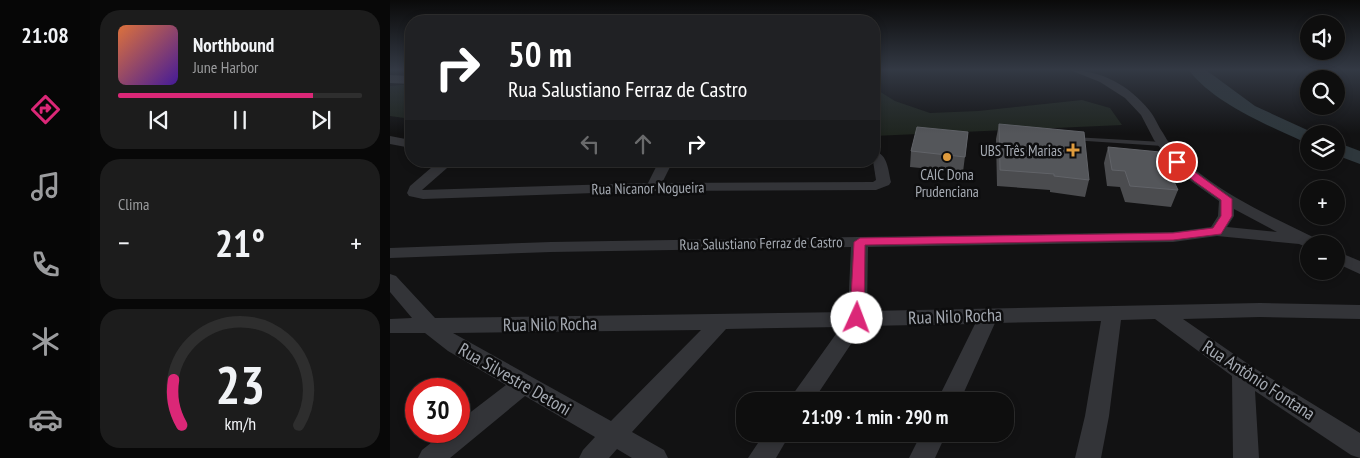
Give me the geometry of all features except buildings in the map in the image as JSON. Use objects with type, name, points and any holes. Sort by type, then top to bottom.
[{"type":"street","points":[[1123,91],[1145,111],[1162,144],[1177,162],[1197,179],[1227,199],[1300,237]]},
{"type":"street","points":[[390,133],[405,135]]},
{"type":"street","points":[[390,140],[405,143]]},
{"type":"street","points":[[880,164],[884,182]]},
{"type":"street","points":[[414,190],[441,167]]},
{"type":"street","points":[[653,187],[663,167]]},
{"type":"street","name":"Rua Nicanor Nogueira","points":[[414,190],[414,193],[423,195],[653,187],[872,186],[880,185],[884,182]]},
{"type":"street","points":[[1217,231],[1226,216],[1227,199]]},
{"type":"street","name":"Rua Salustiano Ferraz de Castro","points":[[390,253],[551,247],[1173,237],[1217,231],[1300,241]]},
{"type":"street","points":[[806,392],[857,318],[860,242]]},
{"type":"street","points":[[1345,260],[1360,268]]},
{"type":"street","name":"Rua Silvestre Detoni","points":[[390,280],[430,326],[455,345],[655,458]]},
{"type":"street","name":"Rua Nilo Rocha","points":[[430,326],[721,322],[1260,310],[1355,315]]},
{"type":"street","name":"Rua Antônio Fontana","points":[[1159,312],[1243,372],[1360,447]]},
{"type":"street","points":[[1088,458],[1112,313]]},
{"type":"street","points":[[953,392],[989,315]]},
{"type":"street","points":[[592,458],[721,322]]},
{"type":"street","points":[[390,326],[430,326]]},
{"type":"street","points":[[1243,372],[1246,458]]},
{"type":"street","points":[[432,458],[523,384]]},
{"type":"street","points":[[761,458],[772,442]]},
{"type":"street","points":[[922,458],[930,442]]},
{"type":"lane","points":[[1064,139],[1162,144]]},
{"type":"shaded area","points":[[390,91],[405,91],[405,118],[390,116]]},
{"type":"shaded area","points":[[880,92],[895,101],[930,113],[978,111],[1082,100],[1110,108],[1122,125],[880,136]]},
{"type":"waterway","points":[[1223,91],[1249,110],[1300,133]]},
{"type":"waterway","points":[[1345,152],[1360,158]]},
{"type":"place","name":"UBS Três Marias","points":[[1073,150]]},
{"type":"place","name":"CAIC Dona Prudenciana","points":[[947,157]]},
{"type":"route","points":[[857,318],[860,242],[1173,237],[1217,231],[1226,216],[1227,199],[1197,179],[1177,162]]}]
